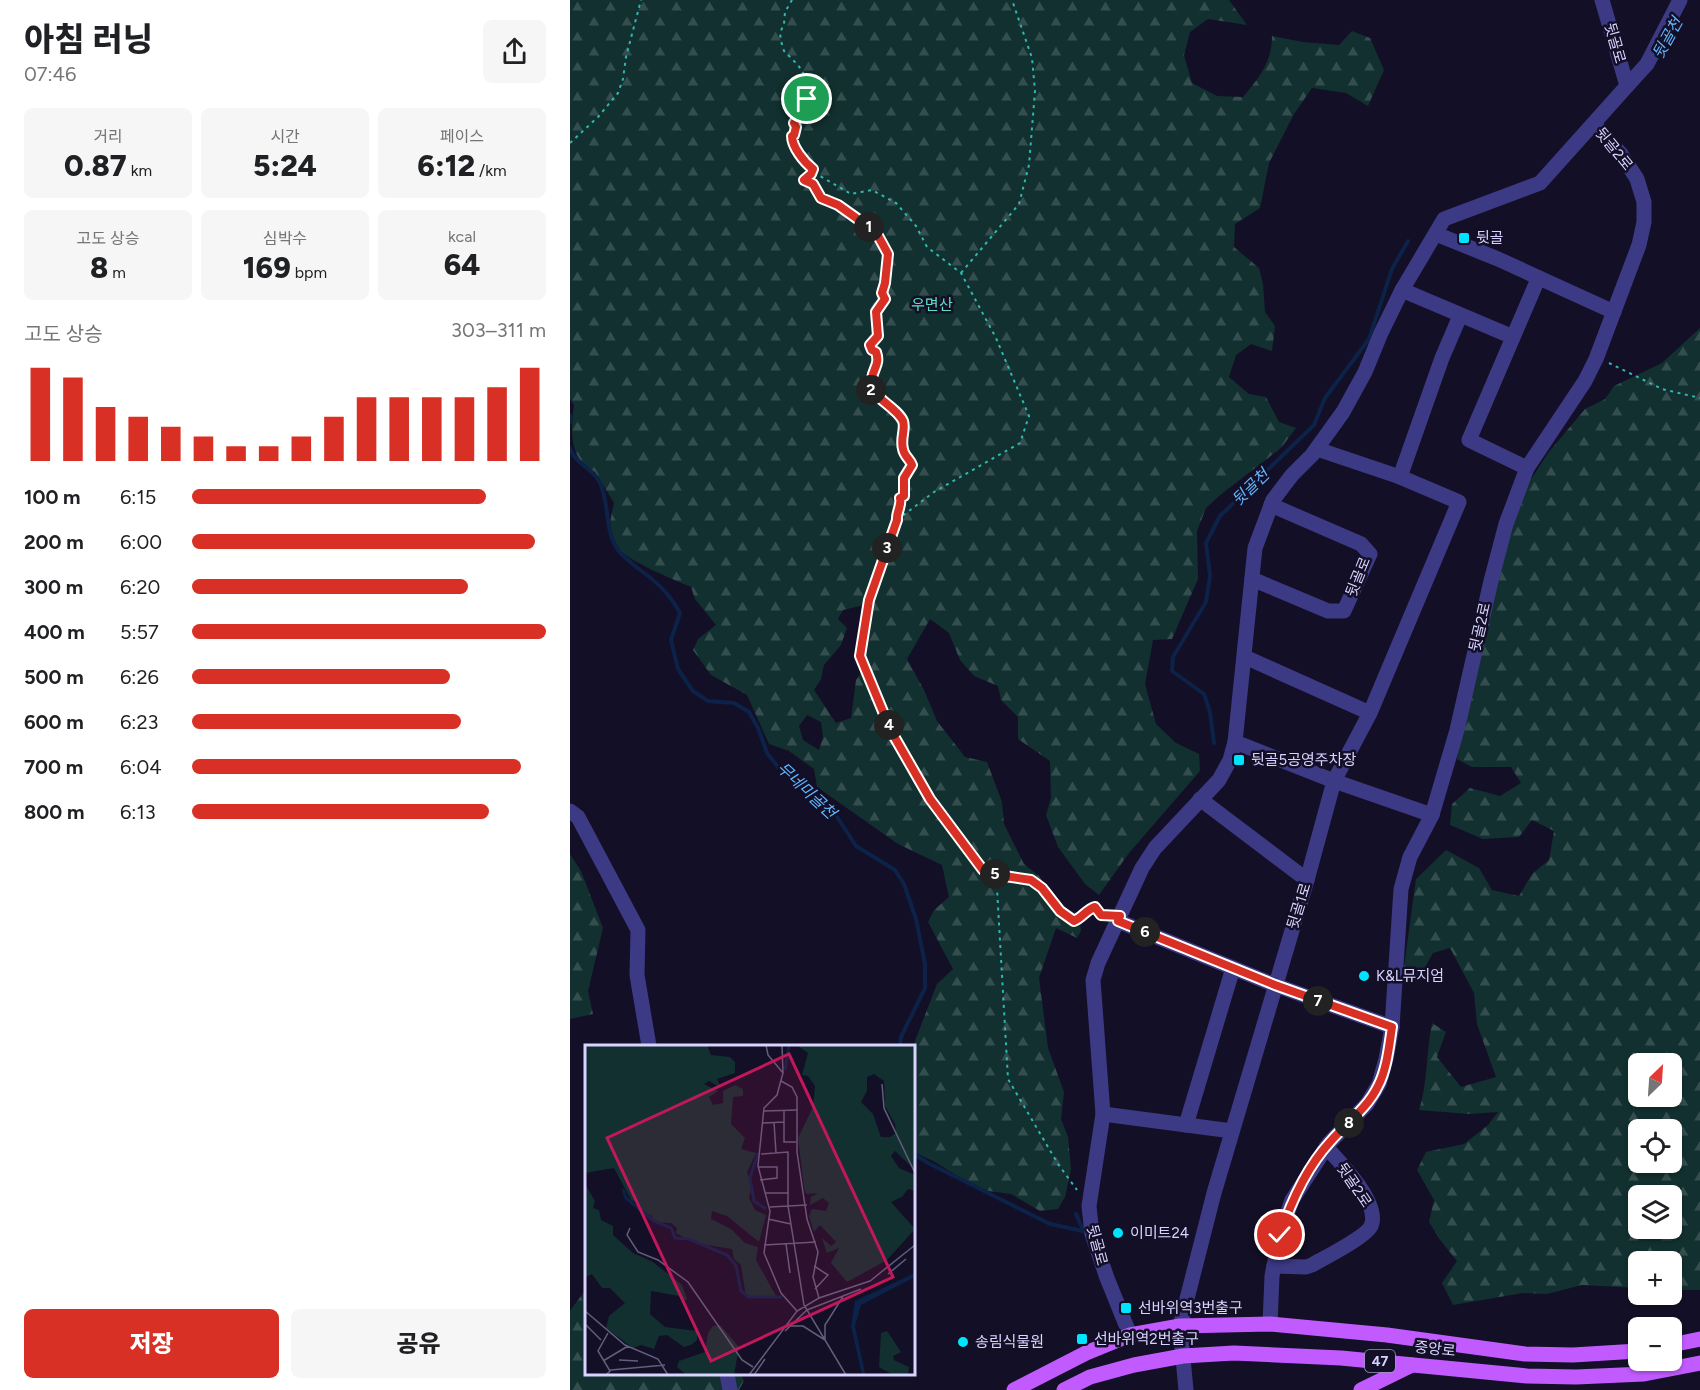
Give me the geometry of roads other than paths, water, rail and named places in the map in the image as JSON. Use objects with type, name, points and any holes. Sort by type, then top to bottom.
[{"type":"main road","name":"중앙로","points":[[1014,1390],[1076,1358],[1130,1335],[1180,1326],[1270,1324],[1386,1335],[1525,1354],[1573,1355],[1628,1352]]},
{"type":"main road","points":[[1682,1343],[1700,1339]]},
{"type":"main road","name":"중앙로","points":[[1064,1390],[1090,1377],[1134,1365],[1183,1356],[1246,1354],[1341,1358],[1527,1376],[1576,1377],[1644,1374],[1700,1363]]},
{"type":"main road","points":[[1361,1390],[1412,1365]]},
{"type":"street","name":"뒷골로","points":[[1602,0],[1627,86]]},
{"type":"street","name":"뒷골로","points":[[1130,1335],[1092,1234],[1089,1206],[1103,1114],[1093,980],[1098,963],[1142,868],[1155,848],[1219,780],[1230,760],[1235,742],[1255,548],[1273,500],[1292,475],[1317,449],[1343,412],[1365,372],[1402,290],[1444,219],[1540,183],[1647,64],[1680,0]]},
{"type":"street","name":"뒷골2로","points":[[1270,1324],[1274,1266],[1280,1235],[1292,1200],[1326,1147],[1367,1104],[1379,1084],[1392,1027],[1401,889],[1410,857],[1432,815],[1457,730],[1506,524],[1527,468],[1585,381],[1598,353],[1639,244],[1644,222],[1644,202],[1637,179],[1621,153],[1594,124]]},
{"type":"street","points":[[1436,234],[1498,259],[1614,312]]},
{"type":"street","points":[[1527,468],[1468,440],[1538,279]]},
{"type":"street","points":[[1402,290],[1513,337]]},
{"type":"street","points":[[1317,449],[1400,477],[1442,358],[1460,315]]},
{"type":"street","name":"뒷골1로","points":[[1180,1326],[1232,1131],[1334,781],[1370,713],[1460,502],[1400,477]]},
{"type":"street","name":"뒷골로","points":[[1252,579],[1328,610],[1344,611],[1370,554],[1361,544],[1271,505]]},
{"type":"street","points":[[1245,657],[1370,713]]},
{"type":"street","points":[[1235,742],[1334,781],[1432,815]]},
{"type":"street","points":[[1200,799],[1307,880]]},
{"type":"street","points":[[570,811],[578,817],[638,930],[637,975],[649,1045]]},
{"type":"street","points":[[1119,919],[1275,985],[1392,1027]]},
{"type":"street","points":[[1186,1125],[1233,968]]},
{"type":"street","points":[[1103,1114],[1232,1131]]},
{"type":"street","name":"뒷골2로","points":[[1274,1266],[1306,1267],[1359,1238],[1371,1227],[1373,1214],[1369,1205],[1346,1169],[1326,1147]]},
{"type":"street","points":[[1180,1326],[1186,1390]]},
{"type":"street","points":[[727,1375],[730,1390]]},
{"type":"waterway","name":"뒷골천","points":[[1656,60],[1673,30]]},
{"type":"waterway","name":"뒷골천","points":[[1214,743],[1210,712],[1204,694],[1172,671],[1173,657],[1206,602],[1210,576],[1206,543],[1220,516],[1314,425],[1325,398],[1369,339],[1392,269],[1408,241]]},
{"type":"waterway","name":"무네미골천","points":[[570,415],[570,422]]},
{"type":"waterway","name":"무네미골천","points":[[570,448],[572,454],[600,483],[611,534],[618,550],[660,587],[680,613],[671,640],[678,669],[693,691],[708,701],[734,703],[749,712],[758,728],[767,753],[778,767],[832,809],[856,846],[895,870],[904,884],[916,919],[925,964],[925,988],[901,1037],[900,1045]]},
{"type":"waterway","name":"무네미골천","points":[[915,1155],[1050,1224],[1083,1231]]},
{"type":"waterway","name":"뒷골천","points":[[1076,1214],[1083,1230]]},
{"type":"place","name":"뒷골","points":[[1464,238]]},
{"type":"place","name":"뒷골5공영주차장","points":[[1239,760]]},
{"type":"place","name":"K&L뮤지엄","points":[[1364,976]]},
{"type":"place","name":"이미트24","points":[[1118,1233]]},
{"type":"place","name":"선바위역3번출구","points":[[1126,1308]]},
{"type":"place","name":"선바위역2번출구","points":[[1082,1339]]},
{"type":"place","name":"송림식물원","points":[[963,1342]]},
{"type":"park label","name":"우면산","points":[[932,305]]}]
